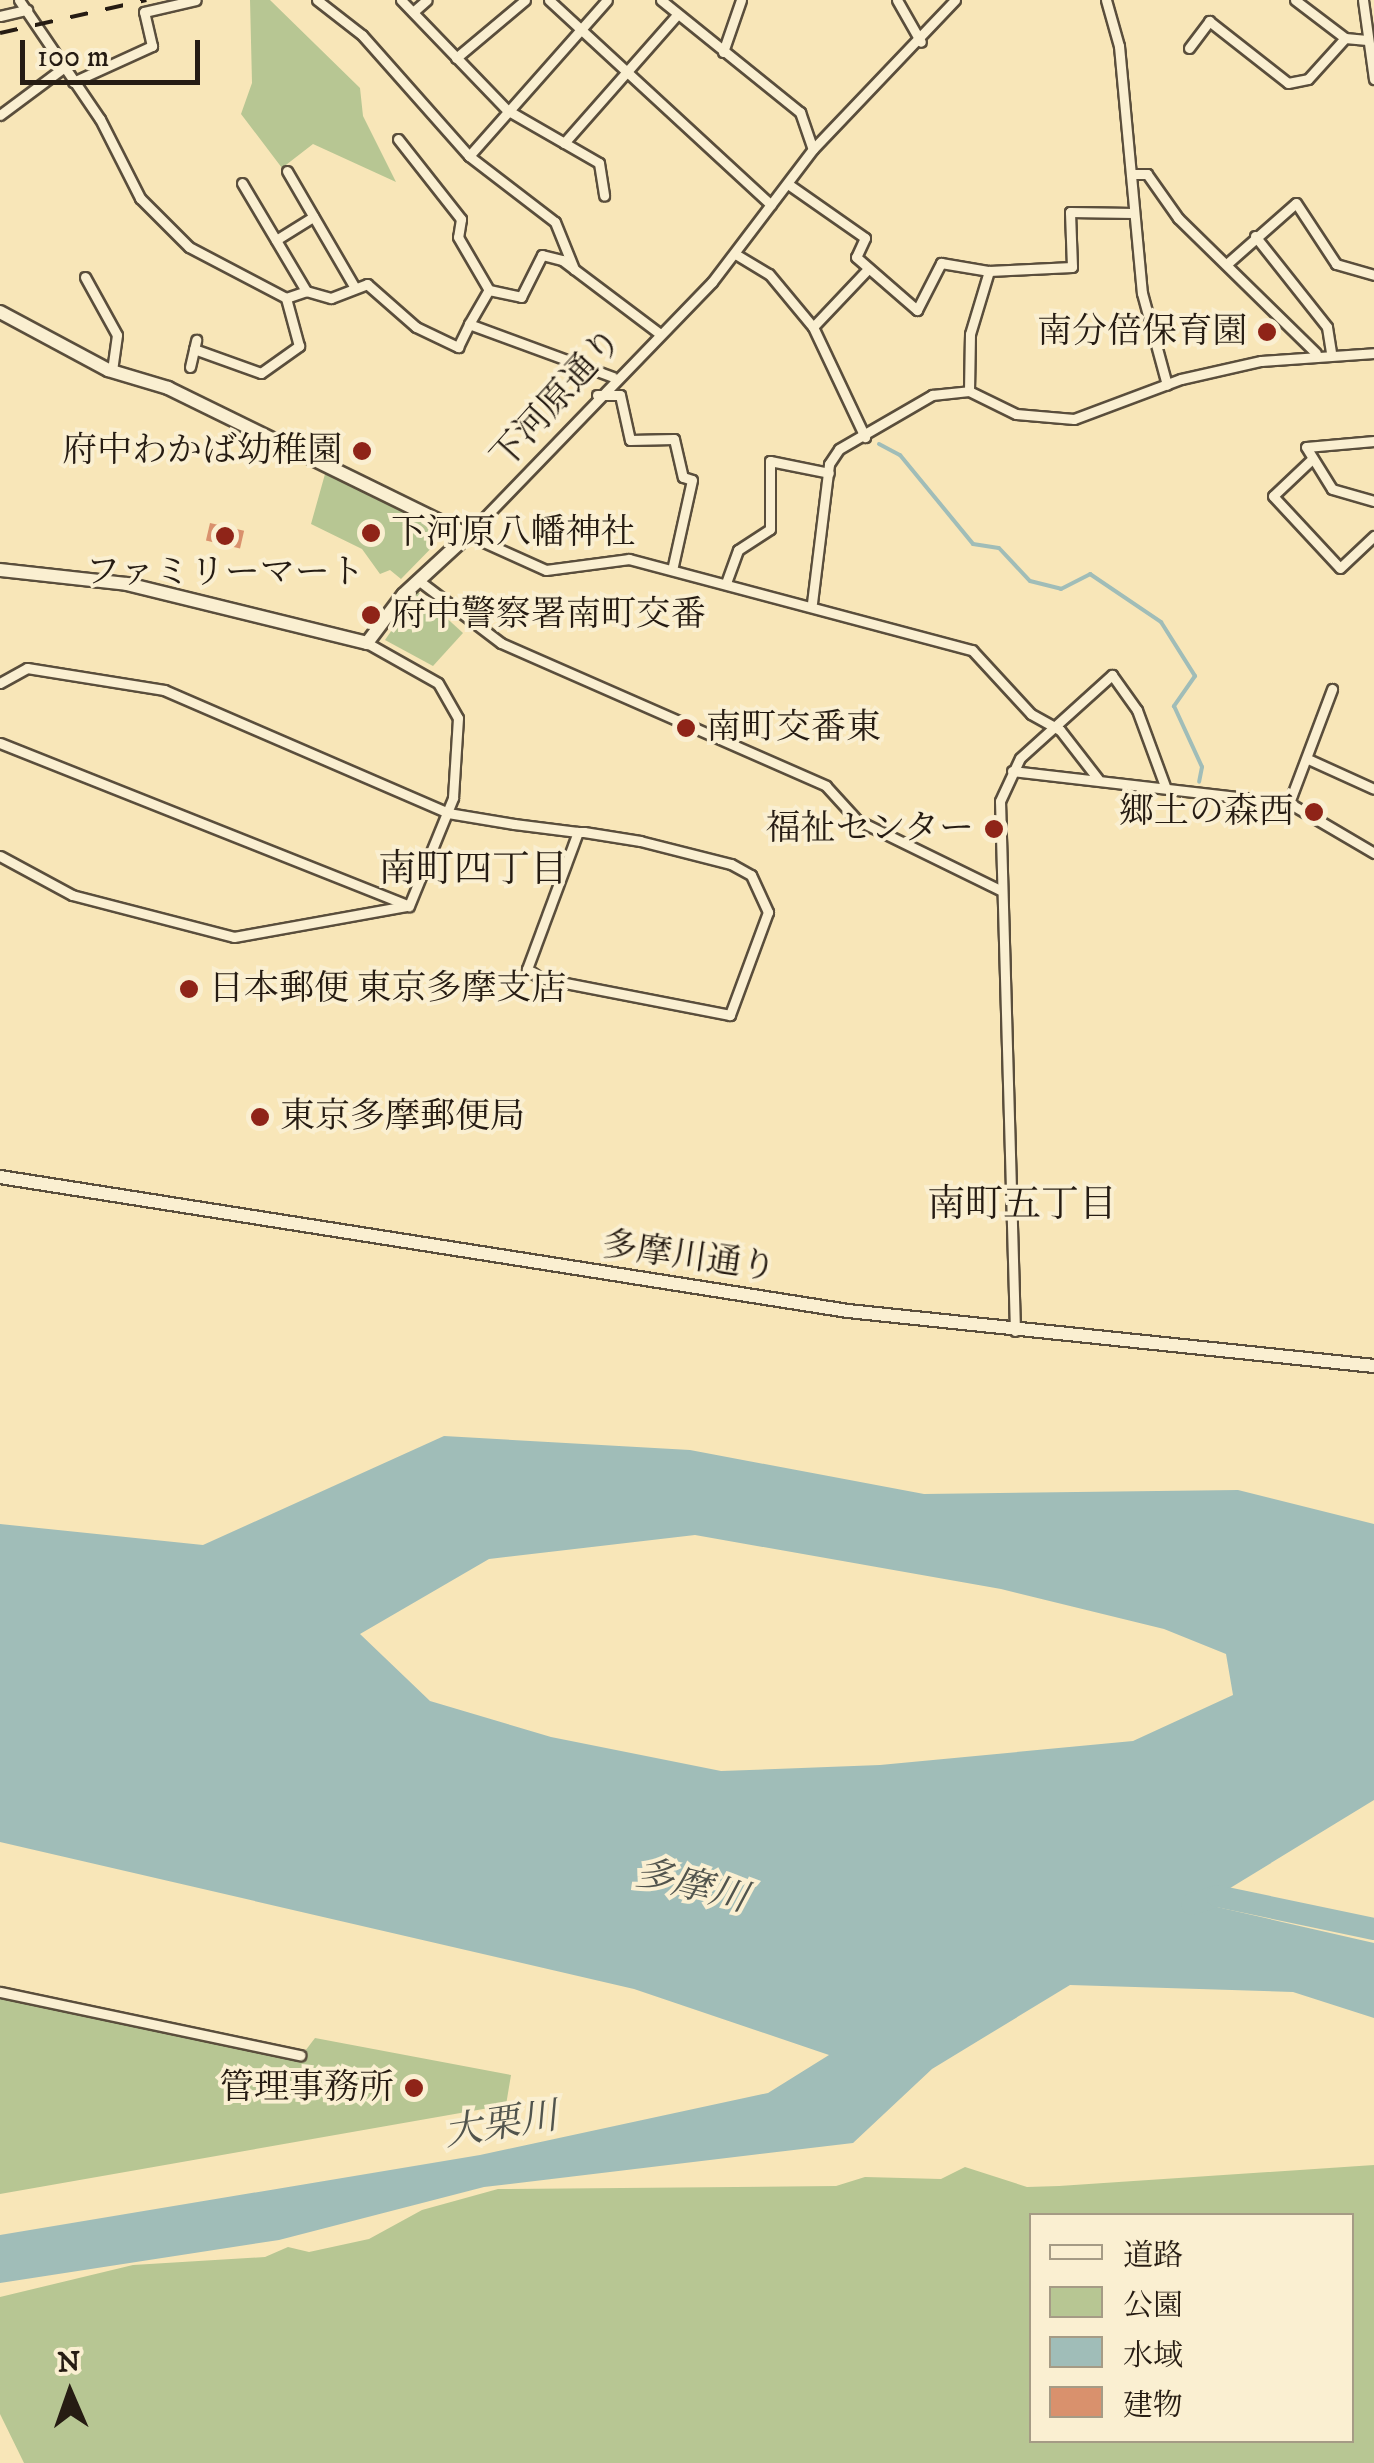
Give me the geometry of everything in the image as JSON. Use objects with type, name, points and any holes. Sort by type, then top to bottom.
[{"type":"street","points":[[0,16],[34,0]]},
{"type":"street","points":[[74,82],[152,46],[144,12],[196,0]]},
{"type":"street","points":[[317,0],[362,35],[468,156],[554,222],[574,268]]},
{"type":"street","points":[[401,0],[507,110],[599,163],[604,196]]},
{"type":"street","points":[[412,12],[427,0]]},
{"type":"street","points":[[456,58],[525,0]]},
{"type":"street","points":[[549,0],[771,205]]},
{"type":"street","points":[[468,156],[608,0]]},
{"type":"street","points":[[661,0],[675,17],[800,112],[813,149]]},
{"type":"street","points":[[723,52],[741,0]]},
{"type":"street","points":[[897,0],[921,42]]},
{"type":"street","name":"下河原通り","points":[[367,643],[418,579],[468,535],[612,377],[737,254],[813,149],[921,42],[954,0]]},
{"type":"street","points":[[1106,0],[1120,46],[1142,293],[1167,385]]},
{"type":"street","points":[[1296,0],[1344,38],[1367,40]]},
{"type":"street","points":[[1362,0],[1374,79]]},
{"type":"street","points":[[24,6],[162,225],[286,298],[298,346],[261,374],[195,344],[190,367]]},
{"type":"street","points":[[564,143],[675,17]]},
{"type":"street","points":[[1189,48],[1209,21],[1288,83],[1308,80],[1344,38]]},
{"type":"street","points":[[0,115],[63,68]]},
{"type":"street","points":[[398,140],[462,218],[458,237],[490,290],[522,298],[542,255],[574,268],[659,333]]},
{"type":"street","points":[[286,171],[354,286]]},
{"type":"street","points":[[1131,174],[1147,174],[1178,218],[1229,262],[1316,353]]},
{"type":"street","points":[[242,183],[306,291]]},
{"type":"street","points":[[788,184],[865,238],[856,257],[917,310],[940,263],[989,270],[1072,266],[1070,212],[1134,213]]},
{"type":"street","points":[[1229,262],[1296,203],[1336,264],[1374,275]]},
{"type":"street","points":[[276,240],[313,216]]},
{"type":"street","points":[[1256,236],[1327,327],[1331,352]]},
{"type":"street","points":[[737,254],[769,274],[812,327],[865,437]]},
{"type":"street","points":[[812,327],[868,270]]},
{"type":"street","points":[[969,391],[970,334],[989,270]]},
{"type":"street","points":[[85,277],[117,335],[112,371]]},
{"type":"street","points":[[286,298],[306,291],[331,298],[367,284],[416,327],[458,347],[490,290]]},
{"type":"street","points":[[78,293],[90,287]]},
{"type":"street","points":[[0,312],[112,371],[168,388],[468,535],[554,572],[618,558],[812,603],[972,650],[1051,726],[1098,780]]},
{"type":"street","points":[[469,324],[612,377]]},
{"type":"street","points":[[812,603],[829,473],[838,450],[932,396],[969,391],[1016,414],[1074,419],[1167,385],[1316,353],[1374,352]]},
{"type":"street","points":[[596,395],[620,395],[630,440],[674,438],[683,477],[692,480],[672,570]]},
{"type":"street","points":[[1374,441],[1321,440],[1306,447],[1332,489],[1374,501]]},
{"type":"street","points":[[1312,460],[1274,496],[1340,568],[1374,536]]},
{"type":"street","points":[[726,584],[738,550],[770,529],[770,461],[829,473]]},
{"type":"street","points":[[0,570],[127,584],[367,643],[450,697],[460,732],[448,813],[409,906]]},
{"type":"street","points":[[418,579],[500,643],[736,742],[826,786],[857,820],[1002,891]]},
{"type":"street","points":[[0,683],[27,668],[164,690],[448,813],[640,841],[751,875],[768,912],[730,1015],[540,978],[527,968],[578,832]]},
{"type":"street","points":[[1016,1331],[1000,801],[1012,771],[1051,726],[1112,674],[1137,710],[1165,786]]},
{"type":"street","points":[[1289,802],[1332,689]]},
{"type":"street","points":[[0,743],[409,906]]},
{"type":"street","points":[[1308,759],[1374,789]]},
{"type":"street","points":[[1012,771],[1289,802],[1374,853]]},
{"type":"street","points":[[1,858],[72,895],[234,937],[409,906]]},
{"type":"street","name":"多摩川通り","points":[[0,1177],[702,1290],[1016,1331],[1374,1366]]},
{"type":"street","points":[[0,1992],[300,2055]]},
{"type":"green space","points":[[250,0],[270,0],[360,88],[363,116],[396,182],[313,144],[282,168],[241,114],[252,83]]},
{"type":"green space","points":[[325,474],[396,499],[397,509],[446,533],[401,579],[390,570],[380,574],[362,549],[311,524]]},
{"type":"green space","points":[[418,592],[463,633],[433,666],[385,640]]},
{"type":"green space","points":[[0,1997],[299,2059],[315,2038],[511,2075],[506,2105],[0,2194]]},
{"type":"green space","points":[[1374,2165],[1374,2463],[24,2463],[0,2414],[0,2297],[133,2265],[265,2257],[288,2247],[309,2252],[369,2239],[422,2210],[498,2189],[836,2186],[865,2177],[941,2179],[965,2167],[1027,2187]]},
{"type":"water","points":[[444,1436],[690,1450],[924,1494],[1238,1490],[1374,1524],[1374,1800],[1204,1904],[1374,1943],[1374,2018],[1293,1992],[1070,1985],[932,2069],[853,2143],[484,2187],[279,2240],[0,2283],[0,2235],[480,2155],[768,2093],[829,2055],[634,1989],[0,1842],[0,1524],[203,1545]],"holes":[[[695,1535],[1001,1589],[1164,1629],[1226,1654],[1233,1695],[1133,1741],[880,1765],[721,1771],[551,1737],[430,1701],[360,1634],[489,1559]]]},
{"type":"building","name":"ファミリーマート","points":[[210,523],[244,531],[240,548],[206,541]]},
{"type":"waterway","points":[[879,444],[900,455],[973,544],[999,548],[1030,581],[1061,589],[1090,574],[1161,622],[1195,676],[1174,706],[1202,767],[1199,782]]},
{"type":"waterway","points":[[1198,799],[1198,813]]},
{"type":"waterway","name":"多摩川","points":[[1192,1904],[1217,1896],[1374,1929]]},
{"type":"railway","points":[[0,33],[146,0]]},
{"type":"place","name":"南分倍保育園","points":[[1267,332]]},
{"type":"place","name":"府中わかば幼稚園","points":[[362,451]]},
{"type":"place","name":"下河原八幡神社","points":[[371,533]]},
{"type":"place","name":"ファミリーマート","points":[[225,536]]},
{"type":"place","name":"府中警察署南町交番","points":[[371,615]]},
{"type":"place","name":"南町交番東","points":[[686,728]]},
{"type":"place","name":"郷土の森西","points":[[1314,812]]},
{"type":"place","name":"福祉センター","points":[[994,829]]},
{"type":"place","name":"日本郵便 東京多摩支店","points":[[189,989]]},
{"type":"place","name":"東京多摩郵便局","points":[[260,1117]]},
{"type":"place","name":"管理事務所","points":[[414,2088]]},
{"type":"district","name":"南町四丁目","points":[[473,871]]},
{"type":"district","name":"南町五丁目","points":[[1022,1206]]},
{"type":"water label","name":"大栗川","points":[[501,2126]]}]
